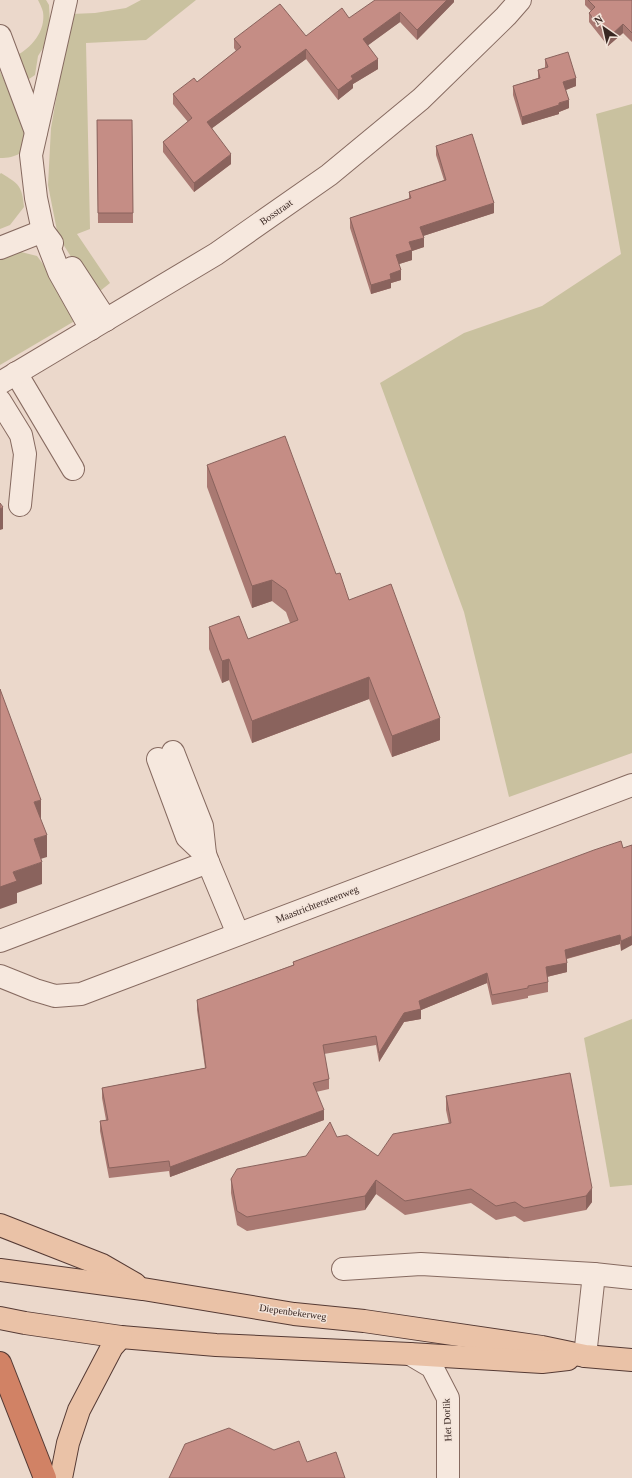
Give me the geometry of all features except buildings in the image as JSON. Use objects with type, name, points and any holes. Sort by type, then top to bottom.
[{"type":"highway","points":[[0,1363],[44,1478]]},
{"type":"main road","points":[[0,1225],[102,1265],[143,1289]]},
{"type":"main road","name":"Diepenbekerweg","points":[[0,1270],[143,1289],[294,1314],[364,1321],[542,1346],[585,1356],[632,1360]]},
{"type":"main road","name":"Diepenbekerweg","points":[[0,1318],[121,1337],[230,1346],[410,1354],[542,1362],[585,1356]]},
{"type":"main road","points":[[61,1478],[68,1443],[79,1410],[112,1347],[121,1337]]},
{"type":"street","points":[[66,0],[31,155],[36,198],[43,231],[59,272],[98,325]]},
{"type":"street","name":"Bosstraat","points":[[8,378],[216,254],[329,175],[421,99],[506,16],[520,0]]},
{"type":"street","points":[[0,36],[36,132]]},
{"type":"street","points":[[0,248],[43,231]]},
{"type":"street","points":[[8,378],[73,469]]},
{"type":"street","points":[[0,401],[21,435],[25,454],[20,505]]},
{"type":"street","points":[[166,755],[202,826],[206,858],[238,934]]},
{"type":"street","name":"Maastrichtersteenweg","points":[[0,976],[35,990],[56,996],[80,994],[632,785]]},
{"type":"street","points":[[0,941],[206,858]]},
{"type":"street","points":[[343,1269],[421,1264],[594,1274],[632,1278]]},
{"type":"street","points":[[585,1356],[594,1274]]},
{"type":"street","name":"Het Dorlik","points":[[410,1354],[432,1367],[448,1398],[448,1478]]},
{"type":"shaded area","points":[[38,0],[46,0],[49,5],[50,24],[45,45],[38,56],[35,75],[29,79],[23,76],[15,56],[27,49],[40,32],[43,12]]},
{"type":"shaded area","points":[[141,0],[196,0],[146,40],[86,43],[90,229],[77,234],[110,283],[95,295],[58,236],[48,185],[51,128],[71,14],[95,13],[126,8]]},
{"type":"shaded area","points":[[0,71],[29,137],[23,151],[19,154],[11,157],[0,158]]},
{"type":"shaded area","points":[[632,104],[632,753],[509,797],[464,612],[380,383],[464,333],[542,306],[621,254],[596,114]]},
{"type":"shaded area","points":[[1,173],[16,183],[21,190],[24,207],[10,225],[0,229],[0,174]]},
{"type":"shaded area","points":[[17,251],[37,256],[60,287],[78,319],[0,365],[0,258]]},
{"type":"shaded area","points":[[632,1019],[632,1185],[610,1187],[584,1038]]}]
